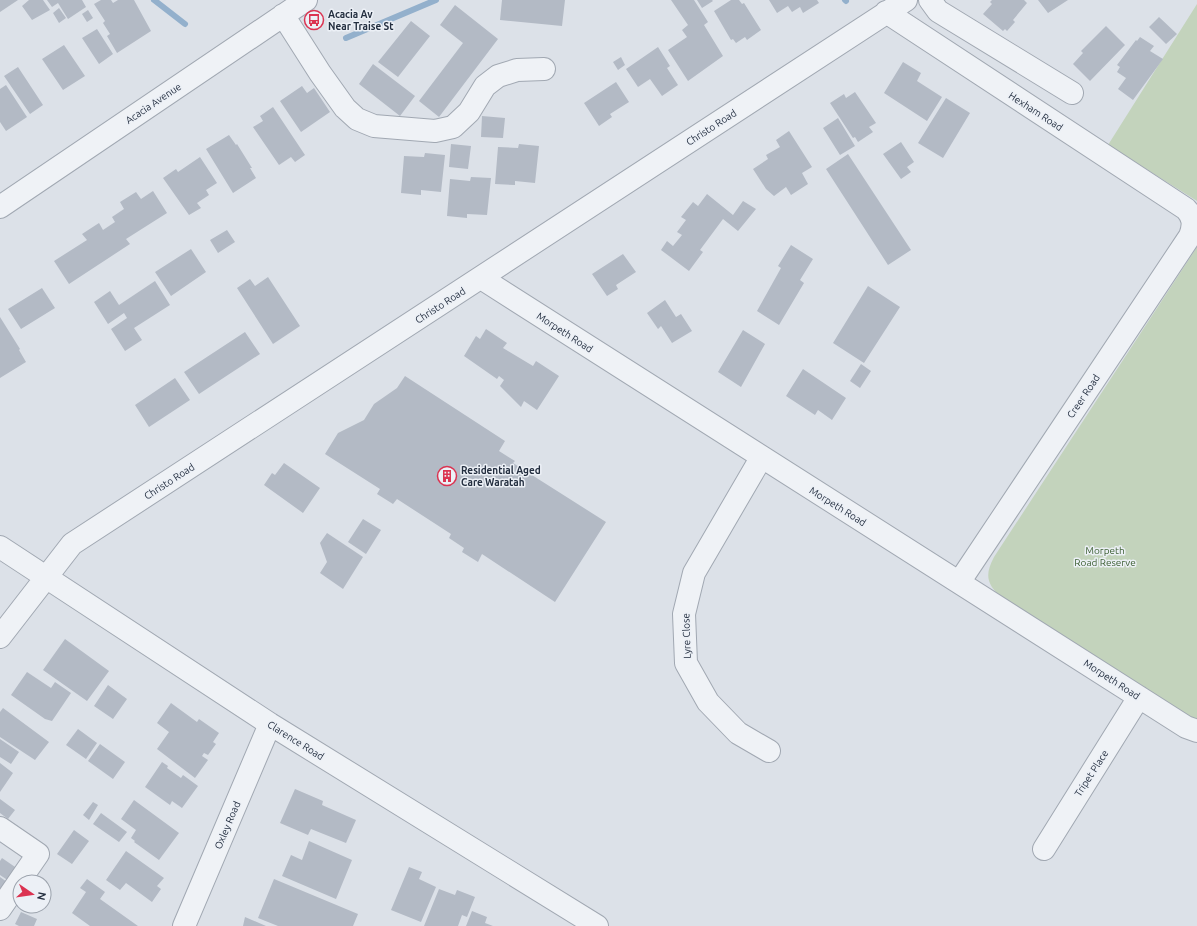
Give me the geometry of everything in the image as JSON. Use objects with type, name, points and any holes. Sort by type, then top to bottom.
[{"type":"street","name":"Acacia Avenue","points":[[0,207],[306,0]]},
{"type":"street","name":"Christo Road","points":[[0,637],[72,544],[906,0]]},
{"type":"street","points":[[930,0],[938,11],[1072,93]]},
{"type":"street","name":"Hexham Road","points":[[886,12],[1186,209]]},
{"type":"street","points":[[283,15],[320,73],[345,108],[357,119],[374,126],[434,131],[453,127],[469,112],[485,86],[498,76],[517,70],[544,69]]},
{"type":"street","name":"Creer Road","points":[[960,581],[1190,236],[1193,221],[1191,215],[1186,209]]},
{"type":"street","name":"Morpeth Road","points":[[481,278],[761,458],[960,581],[1186,727],[1197,731]]},
{"type":"street","name":"Lyre Close","points":[[761,458],[694,574],[684,614],[686,663],[708,702],[738,734],[769,750]]},
{"type":"street","name":"Clarence Road","points":[[0,547],[270,724],[597,926]]},
{"type":"street","name":"Tripet Place","points":[[1044,849],[1139,697]]},
{"type":"street","name":"Oxley Road","points":[[184,926],[270,724]]},
{"type":"street","points":[[0,828],[38,854],[0,909]]},
{"type":"green space","points":[[1197,4],[1197,201],[1108,145]]},
{"type":"green space","name":"Morpeth Road Reserve","points":[[1197,247],[1197,723],[1003,599],[990,585],[988,575],[994,557]]},
{"type":"building","points":[[0,0],[18,0],[0,12]]},
{"type":"building","points":[[29,0],[43,0],[50,10],[32,20],[22,6]]},
{"type":"building","points":[[47,0],[82,0],[86,7],[68,19],[58,3],[52,7]]},
{"type":"building","points":[[101,0],[111,0],[113,3],[118,0],[134,0],[151,31],[117,53],[107,36],[110,34],[103,23],[105,21],[94,4]]},
{"type":"building","points":[[502,0],[565,0],[562,26],[500,20]]},
{"type":"building","points":[[671,0],[694,0],[708,22],[704,25],[723,56],[688,81],[668,50],[687,37],[682,30],[688,25]]},
{"type":"building","points":[[697,0],[712,0],[713,1],[702,8]]},
{"type":"building","points":[[731,0],[739,0],[742,4],[744,3],[761,30],[747,40],[745,37],[736,43],[733,39],[731,40],[714,11]]},
{"type":"building","points":[[769,0],[817,0],[819,3],[803,13],[800,7],[792,12],[788,6],[777,13]]},
{"type":"building","points":[[992,0],[1024,0],[1027,3],[1013,20],[1015,22],[1007,31],[1005,29],[1003,31],[983,14],[992,4],[990,2]]},
{"type":"building","points":[[1038,0],[1068,0],[1048,13]]},
{"type":"building","points":[[455,5],[498,39],[439,117],[419,101],[463,43],[440,25]]},
{"type":"building","points":[[59,8],[66,18],[59,23],[53,13]]},
{"type":"building","points":[[88,10],[93,18],[87,22],[82,14]]},
{"type":"building","points":[[1159,17],[1177,34],[1166,44],[1149,27]]},
{"type":"building","points":[[411,21],[430,36],[398,77],[378,62]]},
{"type":"building","points":[[1106,26],[1125,45],[1090,81],[1073,64],[1083,53],[1081,51]]},
{"type":"building","points":[[97,29],[113,54],[99,64],[82,38]]},
{"type":"building","points":[[1140,37],[1154,46],[1150,51],[1163,59],[1133,100],[1118,89],[1126,78],[1117,72],[1120,67],[1117,65]]},
{"type":"building","points":[[64,45],[85,76],[63,90],[42,59]]},
{"type":"building","points":[[658,47],[670,66],[667,68],[678,85],[662,96],[650,79],[638,87],[626,69]]},
{"type":"building","points":[[621,57],[625,65],[618,70],[613,62]]},
{"type":"building","points":[[903,62],[921,73],[917,81],[942,97],[927,121],[884,93]]},
{"type":"building","points":[[373,64],[415,96],[400,116],[359,84]]},
{"type":"building","points":[[18,67],[43,105],[30,114],[4,76]]},
{"type":"building","points":[[616,82],[629,102],[610,114],[612,117],[599,126],[584,103]]},
{"type":"building","points":[[6,85],[27,117],[6,131],[0,122],[0,89]]},
{"type":"building","points":[[302,86],[307,93],[314,88],[330,112],[301,132],[280,101]]},
{"type":"building","points":[[855,92],[876,123],[869,127],[873,132],[858,142],[855,137],[853,138],[830,103],[844,94],[846,98]]},
{"type":"building","points":[[946,98],[970,113],[943,158],[918,143]]},
{"type":"building","points":[[273,107],[305,155],[295,162],[291,157],[279,165],[253,127],[263,121],[260,116]]},
{"type":"building","points":[[482,116],[505,118],[503,138],[481,137]]},
{"type":"building","points":[[838,118],[855,146],[840,155],[823,128]]},
{"type":"building","points":[[789,131],[812,167],[802,173],[808,184],[791,195],[786,187],[774,196],[766,189],[753,169],[768,159],[766,155],[780,147],[776,140]]},
{"type":"building","points":[[229,135],[236,145],[237,144],[252,168],[250,168],[256,178],[233,193],[206,149]]},
{"type":"building","points":[[901,142],[914,162],[907,167],[911,172],[901,179],[883,154]]},
{"type":"building","points":[[451,144],[471,146],[468,169],[449,167]]},
{"type":"building","points":[[519,144],[539,146],[535,183],[515,181],[515,185],[495,184],[498,147],[518,148]]},
{"type":"building","points":[[425,153],[445,155],[441,192],[421,190],[421,195],[401,193],[404,156],[424,157]]},
{"type":"building","points":[[848,154],[911,250],[888,265],[826,169]]},
{"type":"building","points":[[200,157],[217,183],[206,190],[209,195],[197,203],[201,208],[189,215],[163,178],[176,169],[178,172]]},
{"type":"building","points":[[471,177],[491,178],[487,215],[467,214],[467,218],[447,216],[450,179],[470,181]]},
{"type":"building","points":[[153,191],[167,213],[126,239],[130,244],[69,284],[54,261],[87,240],[82,234],[99,223],[103,230],[115,222],[112,217],[124,209],[120,202],[136,192],[141,199]]},
{"type":"building","points":[[707,194],[733,215],[743,201],[756,209],[738,231],[723,219],[700,250],[703,252],[689,271],[661,250],[667,241],[673,246],[682,235],[677,232],[686,220],[681,217],[693,202],[698,206]]},
{"type":"building","points":[[227,230],[235,242],[218,253],[210,240]]},
{"type":"building","points":[[791,245],[813,259],[800,280],[804,283],[779,325],[757,311],[781,268],[778,266]]},
{"type":"building","points":[[191,249],[206,272],[171,296],[155,272]]},
{"type":"building","points":[[623,254],[636,272],[616,285],[618,289],[607,296],[592,274]]},
{"type":"building","points":[[268,277],[300,326],[273,344],[237,288],[250,279],[255,286]]},
{"type":"building","points":[[155,281],[170,305],[134,328],[142,340],[125,351],[111,329],[127,318],[124,313],[108,324],[94,302],[110,291],[119,305]]},
{"type":"building","points":[[868,286],[900,307],[864,363],[833,343]]},
{"type":"building","points":[[42,288],[55,308],[21,329],[8,309]]},
{"type":"building","points":[[665,300],[676,317],[681,314],[692,331],[672,343],[661,326],[658,329],[647,313]]},
{"type":"building","points":[[0,317],[20,349],[19,350],[26,362],[0,378]]},
{"type":"building","points":[[486,329],[507,343],[503,348],[533,366],[536,361],[559,376],[537,410],[524,401],[521,407],[500,386],[504,380],[499,376],[497,379],[464,356],[476,336],[480,339]]},
{"type":"building","points":[[743,330],[765,344],[741,387],[718,372]]},
{"type":"building","points":[[245,332],[260,354],[199,394],[184,372]]},
{"type":"building","points":[[861,364],[871,371],[860,388],[850,381]]},
{"type":"building","points":[[803,369],[846,398],[832,420],[818,410],[815,415],[786,396]]},
{"type":"building","name":"Residential Aged Care Waratah","points":[[405,376],[505,441],[499,451],[515,461],[513,463],[606,522],[555,602],[482,554],[478,562],[462,552],[464,548],[449,538],[451,534],[397,499],[393,504],[377,494],[380,489],[325,454],[338,433],[364,420],[374,404],[397,388]]},
{"type":"building","points":[[175,378],[190,400],[149,427],[135,405]]},
{"type":"building","points":[[284,463],[320,488],[303,513],[264,485],[272,473],[275,475]]},
{"type":"building","points":[[363,519],[381,530],[366,554],[348,542]]},
{"type":"building","points":[[327,533],[363,557],[343,589],[320,573],[327,562],[320,543]]},
{"type":"building","points":[[65,639],[109,671],[87,701],[43,670]]},
{"type":"building","points":[[27,672],[51,688],[55,682],[71,693],[52,721],[45,719],[11,695]]},
{"type":"building","points":[[108,685],[127,699],[113,719],[94,706]]},
{"type":"building","points":[[171,703],[197,722],[199,719],[219,733],[213,742],[216,744],[208,755],[204,753],[202,756],[208,760],[195,778],[157,749],[169,732],[157,723]]},
{"type":"building","points":[[3,708],[49,742],[35,760],[0,737],[0,712]]},
{"type":"building","points":[[78,729],[97,743],[86,759],[66,745]]},
{"type":"building","points":[[0,739],[19,752],[11,764],[0,757]]},
{"type":"building","points":[[100,744],[125,762],[113,779],[88,761]]},
{"type":"building","points":[[162,762],[168,766],[167,768],[181,778],[183,775],[198,786],[182,808],[172,801],[170,805],[145,787]]},
{"type":"building","points":[[0,763],[13,773],[0,792]]},
{"type":"building","points":[[295,789],[323,801],[322,805],[356,820],[346,843],[311,829],[308,835],[280,823]]},
{"type":"building","points":[[0,799],[15,810],[8,819],[0,813]]},
{"type":"building","points":[[134,800],[179,833],[159,860],[134,842],[135,841],[131,838],[136,830],[121,819]]},
{"type":"building","points":[[93,802],[98,805],[89,820],[83,815]]},
{"type":"building","points":[[101,813],[127,832],[119,842],[93,824]]},
{"type":"building","points":[[74,830],[89,841],[72,864],[57,854]]},
{"type":"building","points":[[309,841],[352,860],[336,899],[282,876],[291,855],[302,860]]},
{"type":"building","points":[[126,851],[164,878],[157,886],[161,889],[152,902],[126,883],[120,890],[106,880]]},
{"type":"building","points":[[2,858],[18,869],[14,874],[12,874],[9,881],[0,875],[0,861]]},
{"type":"building","points":[[409,867],[422,872],[419,879],[436,887],[421,922],[391,910]]},
{"type":"building","points":[[0,877],[7,882],[0,893]]},
{"type":"building","points":[[87,879],[105,892],[100,899],[138,926],[90,926],[72,913],[86,892],[80,888]]},
{"type":"building","points":[[274,879],[358,914],[353,926],[278,926],[258,918]]},
{"type":"building","points":[[439,889],[455,895],[457,890],[475,897],[467,917],[462,915],[458,926],[424,926]]},
{"type":"building","points":[[472,911],[487,917],[485,923],[493,926],[466,926]]},
{"type":"building","points":[[20,914],[26,914],[37,919],[34,926],[19,926],[15,924]]},
{"type":"building","points":[[245,917],[266,926],[243,926]]},
{"type":"waterway","points":[[154,0],[185,24]]},
{"type":"waterway","points":[[346,38],[436,0]]},
{"type":"place","name":"Acacia Av Near Traise St","points":[[314,20]]},
{"type":"place","name":"Residential Aged Care Waratah","points":[[447,476]]}]
